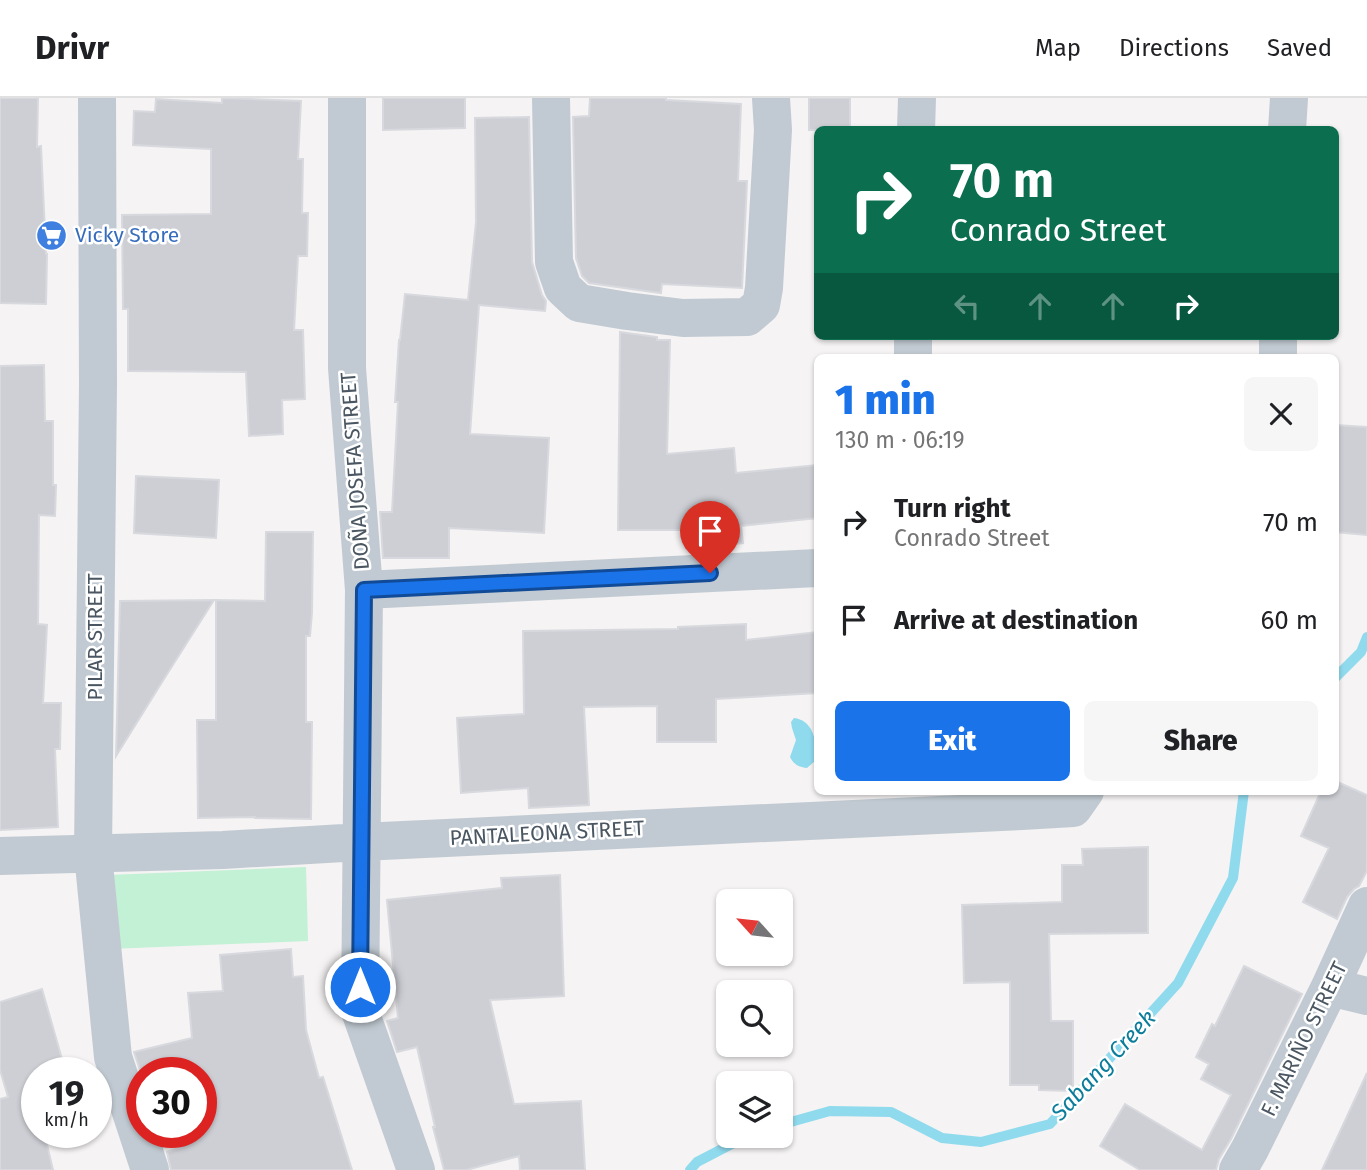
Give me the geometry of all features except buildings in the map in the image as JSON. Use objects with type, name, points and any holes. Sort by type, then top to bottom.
[{"type":"street","name":"PILAR STREET","points":[[97,98],[93,854],[113,1057],[150,1170]]},
{"type":"street","name":"DOÑA JOSEFA STREET","points":[[347,98],[347,368],[364,590],[360,1011],[416,1170]]},
{"type":"street","points":[[551,98],[554,262],[563,288],[579,303],[683,318],[747,317],[761,305],[773,130],[771,98]]},
{"type":"street","points":[[916,126],[917,98]]},
{"type":"street","points":[[1287,126],[1289,98]]},
{"type":"street","points":[[364,590],[814,568]]},
{"type":"street","name":"PANTALEONA STREET","points":[[0,856],[223,850],[1073,808],[1083,795]]},
{"type":"street","name":"F. MARIÑO STREET","points":[[1238,1170],[1330,987],[1367,906]]},
{"type":"street","points":[[1330,987],[1367,996]]},
{"type":"green space","points":[[306,867],[308,941],[110,949],[108,875]]},
{"type":"water","points":[[794,718],[801,720],[813,734],[814,762],[807,768],[797,765],[790,757],[796,740],[791,722]]},
{"type":"waterway","name":"Sabang Creek","points":[[1339,674],[1361,652],[1367,637]]},
{"type":"waterway","name":"Sabang Creek","points":[[793,1121],[830,1111],[891,1112],[942,1138],[981,1142],[1050,1124],[1178,983],[1233,878],[1243,795]]},
{"type":"waterway","name":"Sabang Creek","points":[[690,1170],[697,1162],[724,1148]]},
{"type":"place","name":"Vicky Store","points":[[52,235]]},
{"type":"route","points":[[360,987],[364,590],[710,573]]}]
